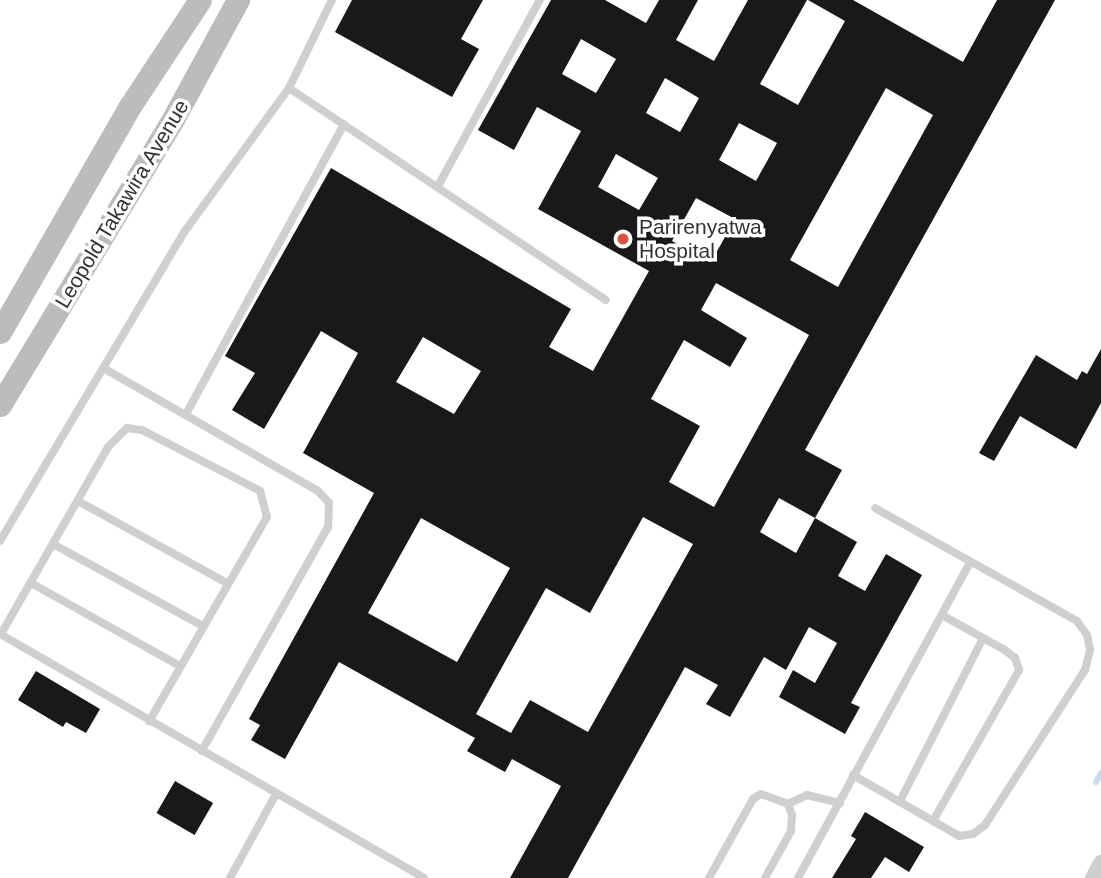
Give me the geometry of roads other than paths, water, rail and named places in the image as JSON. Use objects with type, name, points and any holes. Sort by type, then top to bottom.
[{"type":"main road","name":"Leopold Takawira Avenue","points":[[0,332],[130,106],[200,0]]},
{"type":"main road","name":"Leopold Takawira Avenue","points":[[0,405],[173,119],[238,0]]},
{"type":"street","points":[[1093,878],[1101,863]]},
{"type":"lane","points":[[0,541],[185,231],[289,88],[332,0]]},
{"type":"lane","points":[[438,186],[540,0]]},
{"type":"lane","points":[[289,88],[606,300]]},
{"type":"lane","points":[[186,414],[345,124]]},
{"type":"lane","points":[[105,369],[318,491],[329,503],[330,516],[202,751]]},
{"type":"lane","points":[[149,721],[267,517],[260,491],[142,430],[127,428],[108,447],[1,634],[149,721],[425,878]]},
{"type":"lane","points":[[78,501],[227,583]]},
{"type":"lane","points":[[853,775],[959,836],[985,825],[1085,670],[1090,650],[1087,635],[1077,621],[875,508]]},
{"type":"lane","points":[[53,544],[203,626]]},
{"type":"lane","points":[[799,878],[970,562]]},
{"type":"lane","points":[[31,583],[180,666]]},
{"type":"lane","points":[[933,821],[1019,670],[1015,658],[942,615]]},
{"type":"lane","points":[[900,801],[983,638]]},
{"type":"lane","points":[[230,878],[276,794]]},
{"type":"lane","points":[[709,878],[753,799],[772,795],[788,804]]},
{"type":"lane","points":[[788,804],[807,795],[840,803]]},
{"type":"lane","points":[[765,878],[791,831],[788,804]]},
{"type":"waterway","points":[[1096,782],[1101,773]]},
{"type":"place","name":"Parirenyatwa Hospital","points":[[623,239]]}]
